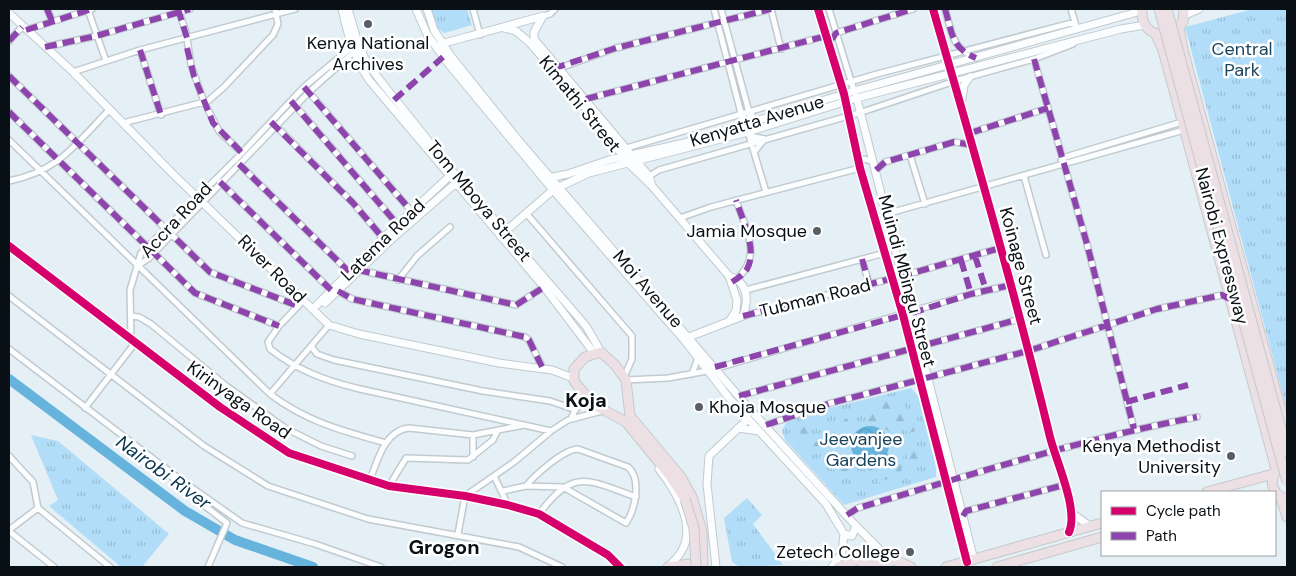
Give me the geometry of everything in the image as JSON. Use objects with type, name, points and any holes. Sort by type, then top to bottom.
[{"type":"highway","name":"Nairobi Expressway","points":[[1160,9],[1287,482]]},
{"type":"highway","name":"Nairobi Expressway","points":[[1167,9],[1286,440],[1287,451]]},
{"type":"highway","points":[[1142,10],[1145,25],[1155,33],[1163,50],[1275,471],[1272,480],[1287,517]]},
{"type":"highway","points":[[1184,12],[1179,28],[1286,440]]},
{"type":"highway","points":[[1155,33],[1166,35],[1179,28]]},
{"type":"highway","points":[[668,567],[689,564],[697,567],[696,541],[688,498],[624,421],[601,410],[583,392],[573,378],[572,373],[576,364],[598,353],[615,365],[625,379],[629,396],[630,416],[681,477],[702,531],[703,567]]},
{"type":"highway","points":[[1210,491],[1275,471],[1287,462]]},
{"type":"highway","points":[[946,567],[1101,523]]},
{"type":"highway","points":[[997,567],[1101,537]]},
{"type":"highway","points":[[838,567],[866,556],[887,557],[911,567]]},
{"type":"highway","points":[[864,566],[888,567]]},
{"type":"main road","name":"Tom Mboya Street","points":[[342,9],[352,49],[369,80],[503,234],[598,353]]},
{"type":"main road","name":"Tom Mboya Street","points":[[348,9],[359,46],[378,79],[452,175],[456,183],[586,326],[598,353]]},
{"type":"main road","name":"Moi Avenue","points":[[416,9],[427,34],[439,45],[748,420],[826,504],[844,534]]},
{"type":"main road","name":"Moi Avenue","points":[[427,9],[439,45]]},
{"type":"main road","points":[[1184,12],[1199,9]]},
{"type":"main road","name":"Kenyatta Avenue","points":[[952,69],[976,58],[1076,26],[1142,10]]},
{"type":"main road","name":"River Road","points":[[9,13],[73,72],[199,199],[329,325],[359,334],[506,365],[543,369],[573,378]]},
{"type":"main road","points":[[439,45],[543,16]]},
{"type":"main road","name":"Kimathi Street","points":[[543,16],[533,36],[557,69],[600,125],[634,159],[652,186],[733,279],[746,290]]},
{"type":"main road","name":"Kenyatta Avenue","points":[[748,131],[754,122],[844,97],[952,69],[1145,25]]},
{"type":"main road","name":"Kimathi Street","points":[[504,28],[521,34],[586,99],[622,149],[623,157],[628,164],[646,178]]},
{"type":"main road","name":"Koinage Street","points":[[952,69],[1054,452],[1073,514],[1070,532]]},
{"type":"main road","points":[[962,106],[964,85],[970,77]]},
{"type":"main road","name":"Muindi Mbingu Street","points":[[856,94],[912,312],[915,348]]},
{"type":"main road","name":"Kenyatta Avenue","points":[[503,234],[556,188],[589,173],[628,164],[634,159],[684,143],[760,128],[844,97]]},
{"type":"main road","name":"Muindi Mbingu Street","points":[[844,97],[860,168],[903,315],[915,348],[970,561]]},
{"type":"main road","points":[[749,112],[754,122],[760,128]]},
{"type":"main road","points":[[741,113],[748,131]]},
{"type":"main road","name":"Kenyatta Avenue","points":[[548,178],[568,174],[623,157],[634,159]]},
{"type":"main road","points":[[862,175],[871,179],[876,170]]},
{"type":"main road","name":"Latema Road","points":[[349,275],[358,270],[383,238],[452,175]]},
{"type":"main road","name":"Latema Road","points":[[314,310],[372,253],[456,183]]},
{"type":"main road","name":"Moi Avenue","points":[[556,188],[856,526],[887,557]]},
{"type":"main road","name":"Kirinyaga Road","points":[[9,246],[220,407],[277,446],[312,461],[389,486],[465,496],[539,514],[608,555],[620,567]]},
{"type":"main road","name":"Kimathi Street","points":[[730,320],[737,305],[733,279]]},
{"type":"main road","points":[[743,316],[746,307],[746,290]]},
{"type":"main road","name":"Tubman Road","points":[[689,337],[743,316]]},
{"type":"main road","points":[[716,567],[707,484],[708,461],[713,450],[748,420]]},
{"type":"main road","points":[[624,421],[675,491],[680,504],[688,536],[681,553],[668,567]]},
{"type":"main road","points":[[738,428],[759,431]]},
{"type":"main road","name":"Muindi Mbingu Street","points":[[950,481],[963,516],[970,561]]},
{"type":"main road","points":[[1073,514],[1090,526]]},
{"type":"main road","points":[[832,567],[842,553],[844,534],[852,536],[856,526]]},
{"type":"street","points":[[47,9],[52,21]]},
{"type":"street","points":[[9,41],[24,28],[90,9],[96,36],[106,61]]},
{"type":"street","points":[[45,47],[96,36],[178,10],[190,9]]},
{"type":"street","points":[[73,72],[140,50],[276,11],[295,9]]},
{"type":"street","points":[[473,9],[480,35]]},
{"type":"street","points":[[543,16],[550,14],[555,9]]},
{"type":"street","points":[[714,9],[722,23]]},
{"type":"street","points":[[721,9],[722,23],[732,62],[741,113]]},
{"type":"street","points":[[557,69],[616,48],[722,23],[771,9],[781,48]]},
{"type":"street","name":"Muindi Mbingu Street","points":[[818,9],[844,97]]},
{"type":"street","name":"Muindi Mbingu Street","points":[[829,9],[856,94]]},
{"type":"street","points":[[586,99],[826,36],[832,38],[836,33],[913,9]]},
{"type":"street","name":"Koinage Street","points":[[933,9],[952,69]]},
{"type":"street","points":[[945,9],[955,43],[962,52],[976,58]]},
{"type":"street","points":[[1071,9],[1076,26]]},
{"type":"street","points":[[178,10],[187,38],[191,66],[204,102],[219,131],[242,152]]},
{"type":"street","points":[[123,123],[161,115],[204,102],[219,92],[273,35],[278,24],[276,11]]},
{"type":"street","points":[[937,20],[948,18]]},
{"type":"street","name":"Kenyatta Avenue","points":[[622,149],[851,81],[962,52],[1076,26]]},
{"type":"street","name":"Kenyatta Avenue","points":[[646,178],[659,170],[860,113],[955,81],[1034,59],[1061,50],[1080,40]]},
{"type":"street","points":[[352,49],[359,46]]},
{"type":"street","name":"Accra Road","points":[[137,266],[139,257],[147,246],[165,228],[220,182],[277,126],[304,86],[352,49]]},
{"type":"street","name":"Accra Road","points":[[137,266],[154,253],[199,199],[242,152],[272,122],[309,92],[352,49]]},
{"type":"street","points":[[140,50],[161,115]]},
{"type":"street","points":[[1034,59],[1062,158],[1061,165],[1134,429]]},
{"type":"street","points":[[732,62],[749,112]]},
{"type":"street","points":[[9,76],[210,272],[298,306]]},
{"type":"street","points":[[304,86],[412,212]]},
{"type":"street","points":[[293,104],[398,225]]},
{"type":"street","points":[[970,133],[1048,108]]},
{"type":"street","points":[[9,181],[40,172],[60,161],[109,110]]},
{"type":"street","points":[[9,112],[195,293],[279,326]]},
{"type":"street","points":[[272,122],[352,203],[383,238]]},
{"type":"street","points":[[1062,158],[1183,126]]},
{"type":"street","points":[[886,214],[1024,176],[1183,126]]},
{"type":"street","points":[[748,131],[766,192]]},
{"type":"street","name":"Kenyatta Avenue","points":[[748,131],[765,139]]},
{"type":"street","name":"Kenyatta Avenue","points":[[755,151],[765,139]]},
{"type":"street","points":[[9,140],[270,394],[283,404],[325,426],[386,443]]},
{"type":"street","points":[[876,170],[885,162],[954,142],[972,145]]},
{"type":"street","points":[[910,155],[925,204]]},
{"type":"street","points":[[680,218],[736,200],[860,168],[862,160],[867,159],[873,162]]},
{"type":"street","points":[[239,164],[349,275]]},
{"type":"street","points":[[1024,176],[1046,255]]},
{"type":"street","points":[[220,182],[335,290],[352,299],[525,337],[529,340],[543,369]]},
{"type":"street","points":[[733,279],[746,271],[751,256],[750,244],[736,200]]},
{"type":"street","points":[[526,213],[632,336],[632,359],[625,379],[647,380],[707,371],[715,367],[903,315],[971,294],[1011,285]]},
{"type":"street","points":[[398,280],[416,256],[450,227]]},
{"type":"street","name":"Tubman Road","points":[[743,316],[902,276],[1000,248]]},
{"type":"street","points":[[746,290],[885,253]]},
{"type":"street","points":[[862,259],[868,284]]},
{"type":"street","points":[[85,408],[133,342],[130,290],[137,266]]},
{"type":"street","points":[[358,270],[516,305],[544,287]]},
{"type":"street","points":[[766,425],[830,403],[1028,351],[1173,305],[1222,294],[1230,299]]},
{"type":"street","points":[[9,296],[204,446],[268,486],[368,519],[458,534],[519,547],[562,567]]},
{"type":"street","points":[[304,300],[269,339],[268,346],[285,360],[330,382],[430,406],[527,424],[551,431]]},
{"type":"street","points":[[131,316],[139,317],[151,324],[225,385],[286,430],[321,446],[352,456]]},
{"type":"street","points":[[740,396],[1020,319]]},
{"type":"street","points":[[270,394],[329,325]]},
{"type":"street","points":[[310,346],[317,354],[334,360],[483,391],[550,401],[576,410]]},
{"type":"street","points":[[9,349],[85,408],[242,523],[315,544],[381,567]]},
{"type":"street","points":[[692,374],[698,358]]},
{"type":"street","points":[[571,419],[583,392]]},
{"type":"street","points":[[458,534],[465,496],[494,476],[551,431],[571,419],[601,410]]},
{"type":"street","points":[[847,515],[858,508],[1134,429],[1197,417]]},
{"type":"street","points":[[370,480],[386,443],[393,434],[409,428],[473,435],[497,432],[527,424]]},
{"type":"street","points":[[389,486],[402,463],[409,457],[461,460],[473,458],[494,440],[497,432]]},
{"type":"street","points":[[473,435],[473,458]]},
{"type":"street","points":[[526,486],[558,459],[578,449],[628,467],[632,472],[636,497],[633,513],[626,523],[563,487]]},
{"type":"street","points":[[9,456],[33,482],[38,508],[110,567]]},
{"type":"street","points":[[160,463],[187,492],[227,523],[208,567]]},
{"type":"street","points":[[494,476],[503,491],[508,505]]},
{"type":"street","points":[[503,491],[526,486],[563,487],[585,480],[636,497]]},
{"type":"street","points":[[963,516],[966,511],[1064,485]]},
{"type":"street","points":[[539,514],[563,487]]},
{"type":"street","points":[[38,508],[9,530],[54,567]]},
{"type":"street","points":[[542,567],[544,559]]},
{"type":"green space","points":[[431,9],[467,9],[472,25],[444,33],[436,27]]},
{"type":"green space","name":"Central Park","points":[[1253,9],[1287,9],[1287,410],[1185,27]]},
{"type":"green space","name":"Jeevanjee Gardens","points":[[911,388],[918,396],[936,468],[936,477],[844,505],[785,440],[782,430],[789,418]]},
{"type":"green space","points":[[892,396],[903,401],[915,431],[909,433],[904,429],[895,436],[876,422],[868,422],[868,411],[871,402]]},
{"type":"green space","points":[[811,417],[817,424],[808,430],[809,438],[820,443],[823,450],[806,452],[792,440],[789,434],[794,423]]},
{"type":"green space","points":[[846,418],[854,426],[848,440],[849,457],[874,470],[835,471],[818,458],[832,448],[831,436]]},
{"type":"green space","points":[[31,435],[58,441],[169,534],[142,567],[121,567],[49,506],[58,500]]},
{"type":"green space","points":[[907,442],[916,443],[916,449],[921,454],[922,463],[911,474],[907,471],[909,465],[904,446]]},
{"type":"green space","points":[[892,444],[904,454],[901,473],[878,483],[876,471]]},
{"type":"green space","points":[[747,498],[762,515],[753,524],[783,565],[740,567],[732,562],[724,518]]},
{"type":"water","points":[[870,426],[883,432],[889,445],[883,458],[870,464],[857,458],[851,445],[857,432]]},
{"type":"waterway","name":"Nairobi River","points":[[9,379],[185,511],[235,540],[313,567]]},
{"type":"marked path","points":[[47,9],[52,21]]},
{"type":"marked path","points":[[26,30],[92,9]]},
{"type":"marked path","points":[[178,9],[187,38]]},
{"type":"marked path","points":[[45,47],[96,36],[190,9]]},
{"type":"marked path","points":[[555,71],[558,67],[616,48],[771,9]]},
{"type":"marked path","points":[[586,99],[826,36],[833,38],[836,33],[913,9]]},
{"type":"marked path","points":[[945,9],[951,32],[957,44],[968,54],[976,58]]},
{"type":"marked path","points":[[9,41],[22,27]]},
{"type":"marked path","points":[[187,48],[194,76],[213,123],[242,153]]},
{"type":"marked path","points":[[140,50],[161,115]]},
{"type":"marked path","points":[[394,100],[443,57]]},
{"type":"marked path","points":[[1034,59],[1087,244],[1134,429]]},
{"type":"marked path","points":[[9,76],[210,272],[298,306]]},
{"type":"marked path","points":[[304,87],[412,212]]},
{"type":"marked path","points":[[291,101],[398,225]]},
{"type":"marked path","points":[[970,133],[1048,108]]},
{"type":"marked path","points":[[9,112],[195,293],[279,326]]},
{"type":"marked path","points":[[271,122],[353,203],[383,238]]},
{"type":"marked path","points":[[876,170],[885,162],[954,142],[973,145]]},
{"type":"marked path","points":[[239,164],[349,272]]},
{"type":"marked path","points":[[220,182],[331,290]]},
{"type":"marked path","points":[[732,282],[747,269],[751,253],[748,234],[736,200]]},
{"type":"marked path","points":[[743,316],[902,276],[1000,248]]},
{"type":"marked path","points":[[975,256],[986,290]]},
{"type":"marked path","points":[[862,259],[869,284]]},
{"type":"marked path","points":[[961,260],[971,294]]},
{"type":"marked path","points":[[358,270],[516,305],[544,287]]},
{"type":"marked path","points":[[912,313],[971,294],[1011,285]]},
{"type":"marked path","points":[[338,291],[352,299],[525,337],[529,340],[543,369]]},
{"type":"marked path","points":[[926,378],[1028,351],[1157,309],[1222,295],[1230,299]]},
{"type":"marked path","points":[[715,367],[903,315]]},
{"type":"marked path","points":[[739,396],[1020,319]]},
{"type":"marked path","points":[[766,425],[831,403],[919,380]]},
{"type":"marked path","points":[[1126,402],[1188,385]]},
{"type":"marked path","points":[[847,515],[858,508],[1026,458],[1111,436],[1197,417]]},
{"type":"marked path","points":[[963,516],[966,511],[1064,485]]},
{"type":"cycle path","points":[[818,9],[844,94],[860,168],[903,315],[967,562]]},
{"type":"cycle path","points":[[933,9],[979,169],[1050,437],[1066,485],[1071,511],[1069,532]]},
{"type":"cycle path","points":[[9,246],[220,407],[289,453],[389,486],[465,496],[539,514],[608,555],[620,567]]},
{"type":"place","name":"Kenya National Archives","points":[[368,24]]},
{"type":"place","name":"Jamia Mosque","points":[[817,231]]},
{"type":"place","name":"Khoja Mosque","points":[[699,407]]},
{"type":"place","name":"Kenya Methodist University","points":[[1231,456]]},
{"type":"place","name":"Zetech College","points":[[910,552]]},
{"type":"district","name":"Koja","points":[[586,400]]},
{"type":"district","name":"Grogon","points":[[444,547]]}]
